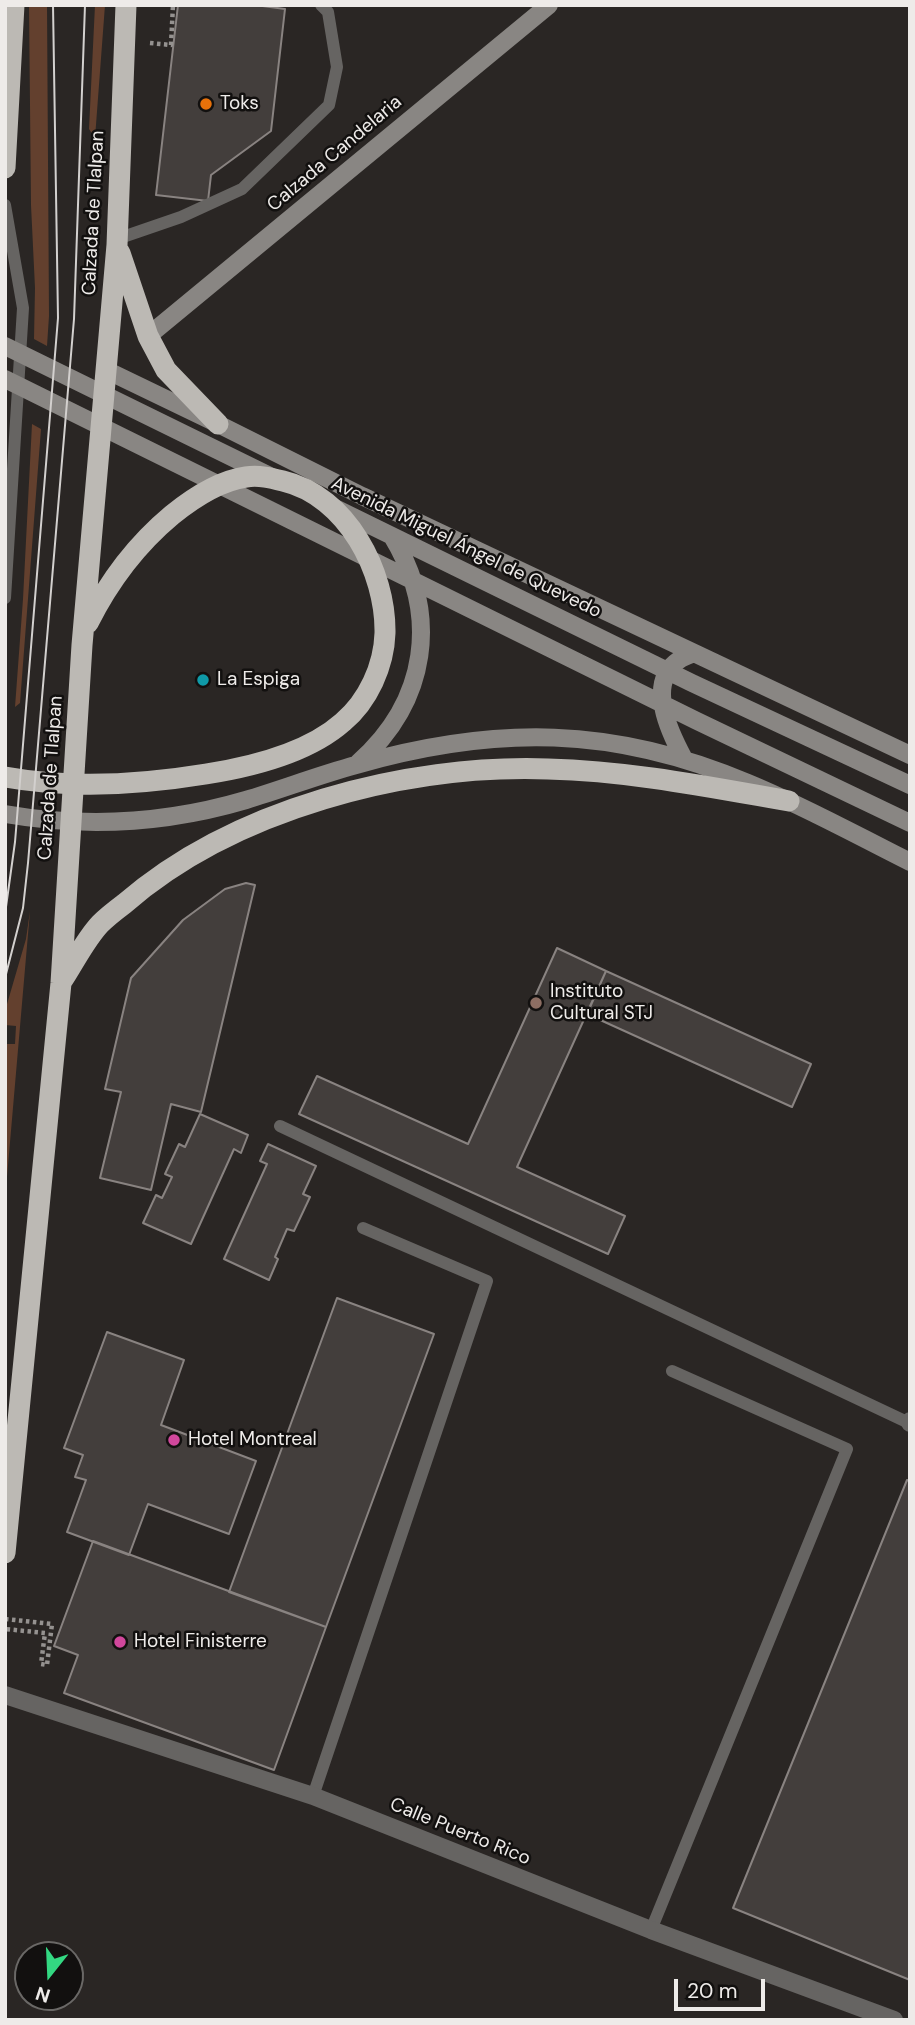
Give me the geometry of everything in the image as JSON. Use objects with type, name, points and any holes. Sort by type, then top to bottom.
[{"type":"highway","points":[[5,168],[14,5]]},
{"type":"highway","name":"Calzada de Tlalpan","points":[[5,1553],[61,983],[82,645],[117,242],[127,5]]},
{"type":"highway","points":[[117,242],[148,336],[166,370],[218,424]]},
{"type":"highway","points":[[5,777],[83,785],[147,782],[232,770],[285,754],[333,730],[358,708],[376,674],[385,636],[385,616],[377,583],[362,545],[334,510],[305,488],[259,476],[246,477],[219,485],[182,507],[148,536],[123,564],[88,623],[82,645]]},
{"type":"highway","points":[[61,983],[99,925],[135,894],[181,861],[249,827],[318,801],[368,787],[457,771],[550,769],[664,779],[789,801]]},
{"type":"main road","name":"Calzada Candelaria","points":[[148,336],[549,5]]},
{"type":"main road","name":"Avenida Miguel Ángel de Quevedo","points":[[5,346],[692,683],[910,785]]},
{"type":"main road","name":"Avenida Miguel Ángel de Quevedo","points":[[106,370],[362,496],[910,755]]},
{"type":"main road","points":[[5,379],[697,721],[910,823]]},
{"type":"main road","points":[[356,765],[381,741],[408,697],[418,664],[421,638],[415,587],[406,562],[387,529],[362,496]]},
{"type":"main road","points":[[684,759],[667,723],[662,694],[665,677],[677,661],[694,653]]},
{"type":"main road","points":[[5,814],[76,822],[167,817],[218,808],[356,765],[450,744],[496,738],[576,738],[615,743],[684,759],[749,783],[910,862]]},
{"type":"street","name":"Calle Puerto Rico","points":[[5,1695],[313,1796],[651,1930],[894,2020]]},
{"type":"lane","points":[[117,242],[242,190],[329,105],[337,68],[328,12],[321,5]]},
{"type":"lane","points":[[5,205],[23,308],[5,598]]},
{"type":"lane","points":[[280,1126],[910,1422]]},
{"type":"lane","points":[[313,1796],[487,1281],[363,1228]]},
{"type":"lane","points":[[651,1930],[847,1449],[672,1371]]},
{"type":"path","points":[[171,45],[173,5]]},
{"type":"path","points":[[5,1619],[51,1624],[47,1665],[41,1664],[45,1633],[5,1629]]},
{"type":"shaded area","points":[[29,5],[47,5],[47,346],[34,339]]},
{"type":"shaded area","points":[[95,5],[105,5],[95,138],[89,129]]},
{"type":"shaded area","points":[[32,424],[41,429],[20,703],[15,707],[23,599]]},
{"type":"shaded area","points":[[30,911],[5,1200],[5,1044],[15,1044],[16,1026],[5,1025],[5,1011],[26,939]]},
{"type":"building","points":[[178,5],[255,5],[285,9],[271,131],[211,175],[208,201],[156,195]]},
{"type":"building","points":[[246,883],[255,885],[201,1112],[171,1104],[151,1190],[100,1178],[121,1092],[105,1089],[131,978],[183,920],[225,889]]},
{"type":"building","points":[[557,948],[606,971],[517,1167],[625,1216],[608,1254],[299,1114],[317,1076],[468,1144]]},
{"type":"building","points":[[606,971],[811,1064],[792,1107],[587,1014]]},
{"type":"building","points":[[200,1114],[248,1135],[241,1153],[234,1149],[191,1244],[143,1223],[156,1195],[162,1198],[172,1177],[165,1174],[179,1144],[185,1147]]},
{"type":"building","points":[[268,1144],[316,1166],[303,1194],[310,1197],[294,1231],[287,1229],[269,1280],[224,1259],[267,1164],[260,1161]]},
{"type":"building","points":[[337,1298],[434,1334],[326,1627],[229,1592]]},
{"type":"building","points":[[107,1332],[184,1360],[161,1425],[256,1461],[229,1534],[148,1504],[129,1555],[67,1532],[86,1480],[75,1477],[83,1455],[64,1448]]},
{"type":"building","points":[[907,1480],[910,1481],[910,1980],[733,1908]]},
{"type":"building","points":[[93,1541],[326,1627],[274,1770],[64,1693],[78,1655],[54,1646]]},
{"type":"tram line","points":[[5,914],[15,842],[58,318],[53,5]]},
{"type":"tram line","points":[[5,978],[23,908],[28,863],[74,319],[85,5]]},
{"type":"place","name":"Toks","points":[[206,104]]},
{"type":"place","name":"La Espiga","points":[[203,680]]},
{"type":"place","name":"Instituto Cultural STJ","points":[[536,1003]]},
{"type":"place","name":"Hotel Montreal","points":[[174,1440]]},
{"type":"place","name":"Hotel Finisterre","points":[[120,1642]]}]
